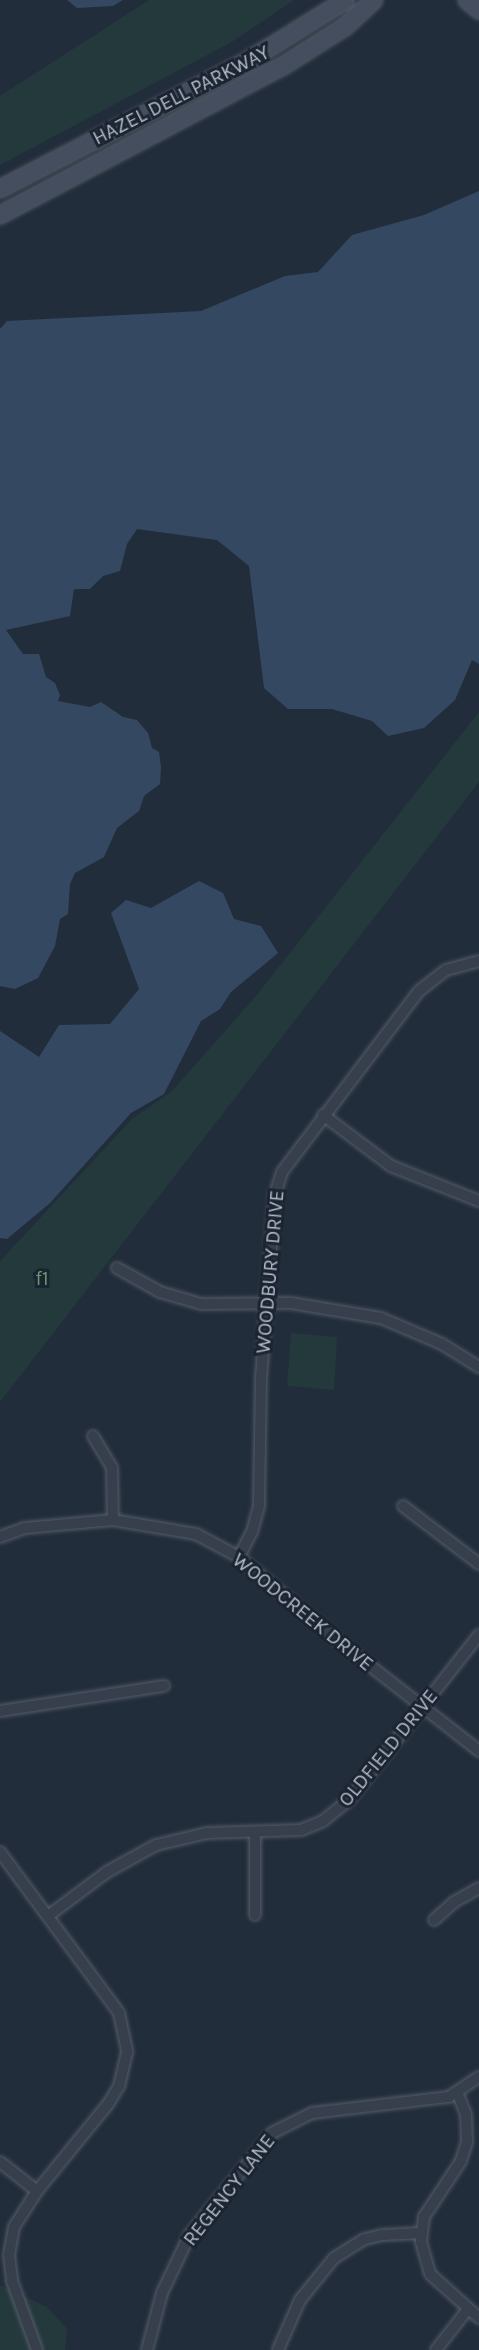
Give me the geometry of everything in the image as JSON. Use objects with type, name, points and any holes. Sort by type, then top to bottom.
[{"type":"main road","name":"HAZEL DELL PARKWAY","points":[[0,189],[249,62],[346,0]]},
{"type":"main road","name":"HAZEL DELL PARKWAY","points":[[0,215],[48,186],[283,66],[346,26],[374,0]]},
{"type":"main road","points":[[467,0],[479,10]]},
{"type":"street","name":"WOODBURY DRIVE","points":[[240,1557],[252,1532],[259,1505],[259,1400],[277,1183],[292,1155],[427,982],[459,965],[479,961]]},
{"type":"street","points":[[323,1115],[391,1166],[479,1201]]},
{"type":"street","points":[[117,1268],[183,1301],[217,1305],[315,1305],[381,1318],[434,1340],[479,1367]]},
{"type":"street","points":[[93,1436],[112,1468],[112,1520]]},
{"type":"street","points":[[403,1506],[479,1564]]},
{"type":"street","name":"WOODCREEK DRIVE","points":[[0,1538],[25,1528],[112,1520],[196,1534],[240,1557],[332,1636],[479,1751]]},
{"type":"street","name":"OLDFIELD DRIVE","points":[[48,1916],[117,1865],[156,1845],[207,1833],[302,1830],[340,1808],[479,1635]]},
{"type":"street","points":[[0,1711],[164,1686]]},
{"type":"street","points":[[255,1833],[255,1916]]},
{"type":"street","points":[[0,1852],[119,2013],[127,2052],[119,2086],[108,2104],[38,2191],[14,2227],[9,2255],[12,2281],[37,2350]]},
{"type":"street","points":[[434,1920],[454,1902],[479,1888]]},
{"type":"street","name":"REGENCY LANE","points":[[147,2350],[162,2293],[189,2236],[272,2133],[312,2113],[419,2103],[457,2092],[479,2077]]},
{"type":"street","points":[[457,2092],[468,2129],[465,2152],[429,2207],[421,2233],[422,2255],[430,2274],[479,2318]]},
{"type":"street","points":[[0,2162],[38,2191]]},
{"type":"street","points":[[278,2350],[300,2300],[334,2258],[364,2240],[381,2235],[421,2233]]},
{"type":"street","points":[[435,2350],[468,2309]]},
{"type":"green space","points":[[149,0],[294,0],[230,43],[0,165],[0,96]]},
{"type":"green space","name":"f1","points":[[479,712],[479,782],[0,1402],[0,1261],[133,1118],[171,1092],[256,996]]},
{"type":"green space","points":[[291,1333],[337,1337],[334,1390],[287,1386]]},
{"type":"green space","points":[[0,2285],[47,2307],[67,2329],[65,2350],[0,2350]]},
{"type":"water","points":[[67,0],[123,0],[113,6],[77,8]]},
{"type":"water","points":[[479,191],[479,664],[472,660],[455,700],[424,728],[388,736],[372,721],[332,709],[288,709],[264,688],[249,566],[217,540],[137,529],[127,544],[120,571],[103,576],[90,589],[74,589],[70,616],[6,630],[23,654],[39,654],[46,677],[55,683],[60,695],[58,701],[90,707],[101,702],[123,717],[137,720],[148,733],[152,748],[159,752],[161,767],[160,784],[144,796],[139,811],[117,828],[104,857],[75,873],[70,884],[68,914],[60,919],[55,946],[38,978],[15,989],[0,986],[0,329],[7,321],[201,311],[285,276],[318,272],[352,235],[424,215]]},
{"type":"water","points":[[199,881],[223,893],[234,919],[261,926],[278,953],[231,992],[220,1009],[201,1021],[164,1094],[131,1113],[50,1203],[7,1239],[0,1238],[0,1031],[39,1057],[59,1025],[110,1024],[139,989],[111,913],[126,900],[151,908]]}]
